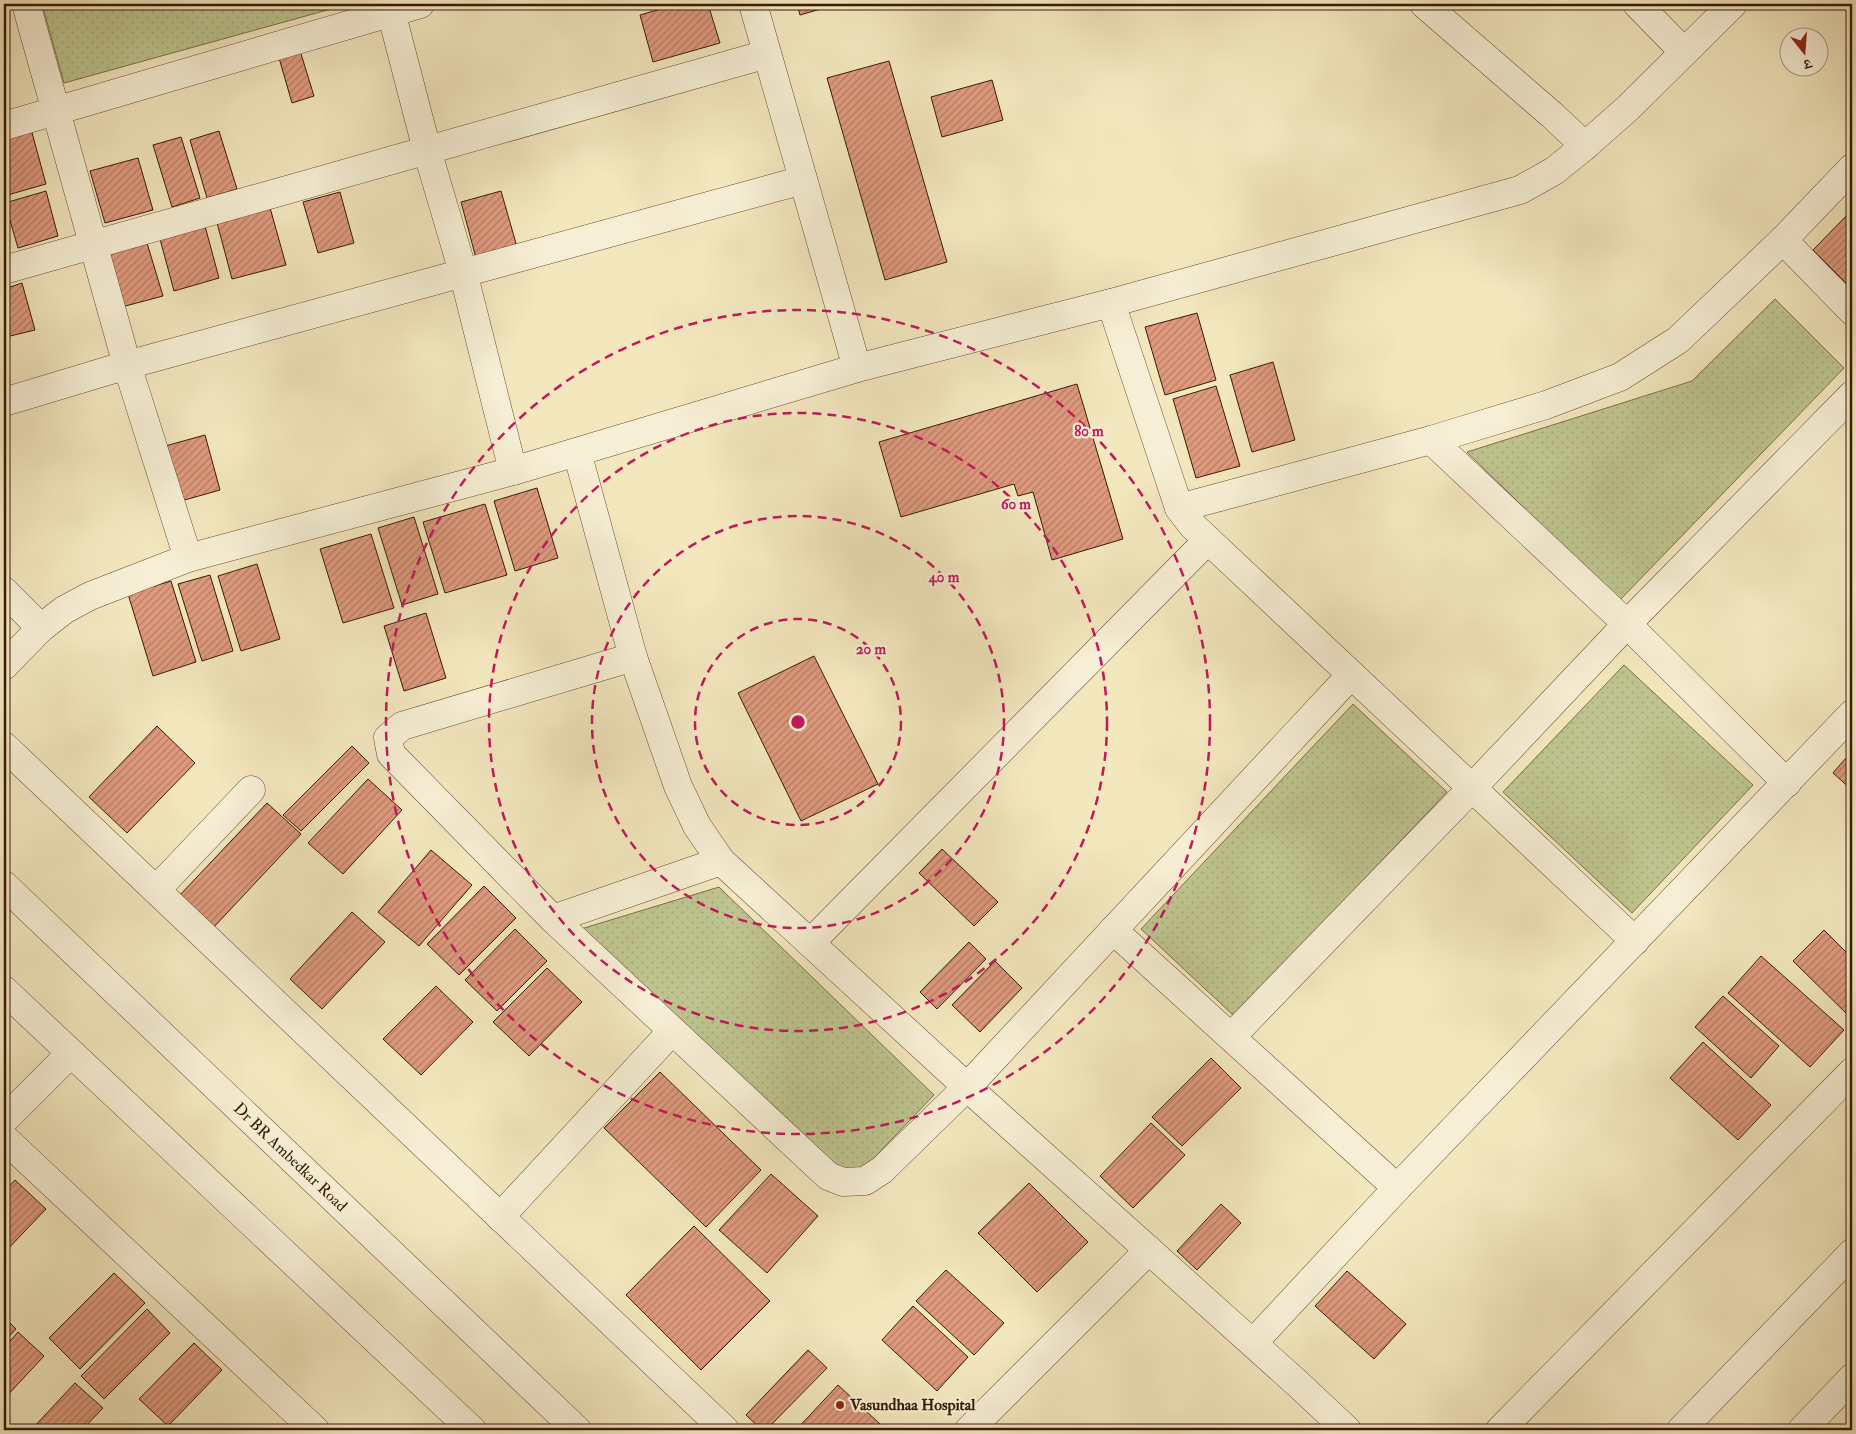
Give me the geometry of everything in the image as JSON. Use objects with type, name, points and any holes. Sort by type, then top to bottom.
[{"type":"street","points":[[26,4],[54,111],[126,365],[188,558]]},
{"type":"street","points":[[4,126],[390,8],[420,4]]},
{"type":"street","points":[[753,4],[857,368]]},
{"type":"street","points":[[1424,4],[1585,146]]},
{"type":"street","points":[[1637,4],[1684,52]]},
{"type":"street","points":[[4,666],[41,628],[64,610],[90,596],[188,558],[513,471],[857,368],[1111,303],[1520,190],[1554,171],[1585,146],[1628,108],[1733,4]]},
{"type":"street","points":[[390,8],[462,272],[513,471]]},
{"type":"street","points":[[4,270],[767,54]]},
{"type":"street","points":[[1179,508],[1431,440],[1546,405],[1620,377],[1678,340],[1783,240],[1852,168]]},
{"type":"street","points":[[4,402],[126,365],[804,180]]},
{"type":"street","points":[[1783,240],[1852,311]]},
{"type":"street","points":[[1111,303],[1179,508],[1192,525],[1635,942]]},
{"type":"street","points":[[1231,1037],[1472,788],[1627,624],[1852,395]]},
{"type":"street","points":[[1431,440],[1627,624],[1787,783]]},
{"type":"street","points":[[577,452],[633,657],[678,786],[696,826],[721,861],[967,1087],[1253,1343],[1347,1430]]},
{"type":"street","points":[[810,943],[1208,540]]},
{"type":"street","points":[[4,591],[41,628]]},
{"type":"street","points":[[633,657],[402,726],[388,738],[391,754],[553,919],[828,1176],[843,1182],[865,1181],[882,1170],[967,1087],[1351,675]]},
{"type":"street","points":[[1253,1343],[1397,1188],[1852,714]]},
{"type":"street","points":[[4,746],[724,1430]]},
{"type":"street","points":[[156,890],[251,790]]},
{"type":"street","points":[[553,919],[721,861]]},
{"type":"street","name":"Dr BR Ambedkar Road","points":[[4,885],[578,1430]]},
{"type":"street","points":[[1113,930],[1397,1188]]},
{"type":"street","points":[[4,990],[472,1430]]},
{"type":"street","points":[[500,1217],[672,1031]]},
{"type":"street","points":[[4,1120],[71,1053]]},
{"type":"street","points":[[1500,1430],[1852,1072]]},
{"type":"street","points":[[4,1138],[315,1430]]},
{"type":"street","points":[[969,1430],[1149,1250]]},
{"type":"street","points":[[1681,1430],[1852,1253]]},
{"type":"street","points":[[1802,1430],[1852,1378]]},
{"type":"green space","points":[[42,4],[349,4],[64,83]]},
{"type":"green space","points":[[1775,299],[1844,368],[1619,601],[1467,452],[1692,381]]},
{"type":"green space","points":[[1624,665],[1753,785],[1632,913],[1503,792]]},
{"type":"green space","points":[[1353,704],[1447,792],[1234,1016],[1141,929]]},
{"type":"green space","points":[[719,887],[934,1095],[851,1182],[581,929]]},
{"type":"building","points":[[678,4],[708,4],[720,43],[653,62],[640,15]]},
{"type":"building","points":[[797,4],[838,4],[800,15]]},
{"type":"building","points":[[298,44],[314,96],[292,103],[277,51]]},
{"type":"building","points":[[889,61],[947,262],[885,280],[827,78]]},
{"type":"building","points":[[992,80],[1003,120],[942,137],[931,97]]},
{"type":"building","points":[[31,129],[46,184],[4,196],[4,137]]},
{"type":"building","points":[[219,131],[237,189],[207,198],[190,140]]},
{"type":"building","points":[[181,137],[200,198],[172,207],[153,145]]},
{"type":"building","points":[[138,158],[153,210],[105,223],[90,171]]},
{"type":"building","points":[[46,191],[58,236],[18,248],[5,203]]},
{"type":"building","points":[[501,191],[517,247],[476,258],[461,202]]},
{"type":"building","points":[[340,192],[354,243],[318,253],[303,202]]},
{"type":"building","points":[[269,204],[286,265],[232,279],[216,219]]},
{"type":"building","points":[[1852,210],[1852,289],[1813,250]]},
{"type":"building","points":[[205,226],[219,278],[174,291],[160,239]]},
{"type":"building","points":[[147,243],[163,296],[114,309],[99,256]]},
{"type":"building","points":[[22,283],[35,330],[6,337],[4,327],[4,289]]},
{"type":"building","points":[[1197,313],[1216,380],[1165,395],[1145,327]]},
{"type":"building","points":[[1273,362],[1295,440],[1252,452],[1230,375]]},
{"type":"building","points":[[1077,384],[1123,539],[1052,560],[1033,492],[1018,496],[1014,484],[901,517],[879,442]]},
{"type":"building","points":[[1216,386],[1240,466],[1196,478],[1173,399]]},
{"type":"building","points":[[205,435],[220,490],[174,503],[158,448]]},
{"type":"building","points":[[537,488],[558,558],[515,571],[494,501]]},
{"type":"building","points":[[485,504],[507,575],[445,593],[423,522]]},
{"type":"building","points":[[414,517],[438,594],[402,605],[378,528]]},
{"type":"building","points":[[371,534],[394,608],[343,623],[320,549]]},
{"type":"building","points":[[257,564],[280,639],[241,651],[218,576]]},
{"type":"building","points":[[210,575],[233,651],[202,661],[178,584]]},
{"type":"building","points":[[171,581],[196,662],[153,676],[128,594]]},
{"type":"building","points":[[426,613],[446,678],[404,691],[384,626]]},
{"type":"building","points":[[814,656],[878,784],[801,821],[738,693]]},
{"type":"building","points":[[157,726],[195,763],[127,833],[89,797]]},
{"type":"building","points":[[352,746],[369,763],[301,831],[283,815]]},
{"type":"building","points":[[1852,751],[1852,790],[1833,773]]},
{"type":"building","points":[[368,779],[402,810],[343,874],[308,843]]},
{"type":"building","points":[[267,803],[301,834],[213,928],[179,896]]},
{"type":"building","points":[[942,849],[998,902],[974,926],[919,873]]},
{"type":"building","points":[[431,850],[472,885],[419,946],[378,912]]},
{"type":"building","points":[[484,886],[516,918],[459,975],[427,944]]},
{"type":"building","points":[[352,912],[385,942],[322,1009],[290,979]]},
{"type":"building","points":[[515,929],[547,961],[497,1011],[465,980]]},
{"type":"building","points":[[1824,930],[1852,958],[1852,1019],[1793,961]]},
{"type":"building","points":[[969,942],[986,959],[937,1009],[920,992]]},
{"type":"building","points":[[1761,956],[1844,1030],[1810,1067],[1728,993]]},
{"type":"building","points":[[995,961],[1022,988],[980,1032],[952,1005]]},
{"type":"building","points":[[547,968],[582,1002],[529,1056],[493,1022]]},
{"type":"building","points":[[436,986],[473,1022],[421,1075],[383,1039]]},
{"type":"building","points":[[1723,996],[1779,1046],[1751,1078],[1695,1027]]},
{"type":"building","points":[[1703,1042],[1771,1105],[1738,1140],[1670,1078]]},
{"type":"building","points":[[1211,1058],[1241,1088],[1182,1146],[1152,1117]]},
{"type":"building","points":[[660,1072],[761,1170],[706,1227],[604,1128]]},
{"type":"building","points":[[1151,1123],[1185,1155],[1133,1208],[1100,1176]]},
{"type":"building","points":[[771,1174],[818,1216],[767,1273],[719,1230]]},
{"type":"building","points":[[15,1180],[46,1209],[4,1253],[4,1192]]},
{"type":"building","points":[[1029,1183],[1088,1242],[1037,1292],[978,1233]]},
{"type":"building","points":[[1221,1204],[1241,1223],[1197,1270],[1177,1251]]},
{"type":"building","points":[[694,1226],[770,1301],[701,1370],[626,1295]]},
{"type":"building","points":[[946,1270],[1004,1323],[974,1355],[916,1301]]},
{"type":"building","points":[[1347,1271],[1406,1324],[1374,1359],[1315,1306]]},
{"type":"building","points":[[114,1273],[145,1303],[80,1369],[49,1338]]},
{"type":"building","points":[[913,1306],[968,1357],[937,1391],[882,1340]]},
{"type":"building","points":[[147,1309],[170,1333],[104,1399],[81,1376]]},
{"type":"building","points":[[4,1317],[16,1329],[4,1342]]},
{"type":"building","points":[[18,1332],[44,1356],[4,1399],[4,1348]]},
{"type":"building","points":[[194,1343],[222,1370],[168,1426],[139,1399]]},
{"type":"building","points":[[808,1350],[827,1368],[766,1430],[762,1430],[746,1415]]},
{"type":"building","points":[[75,1383],[103,1408],[82,1430],[31,1430]]},
{"type":"building","name":"Vasundhaa Hospital","points":[[838,1385],[880,1424],[874,1430],[796,1430]]},
{"type":"place","name":"Vasundhaa Hospital","points":[[840,1405]]}]
